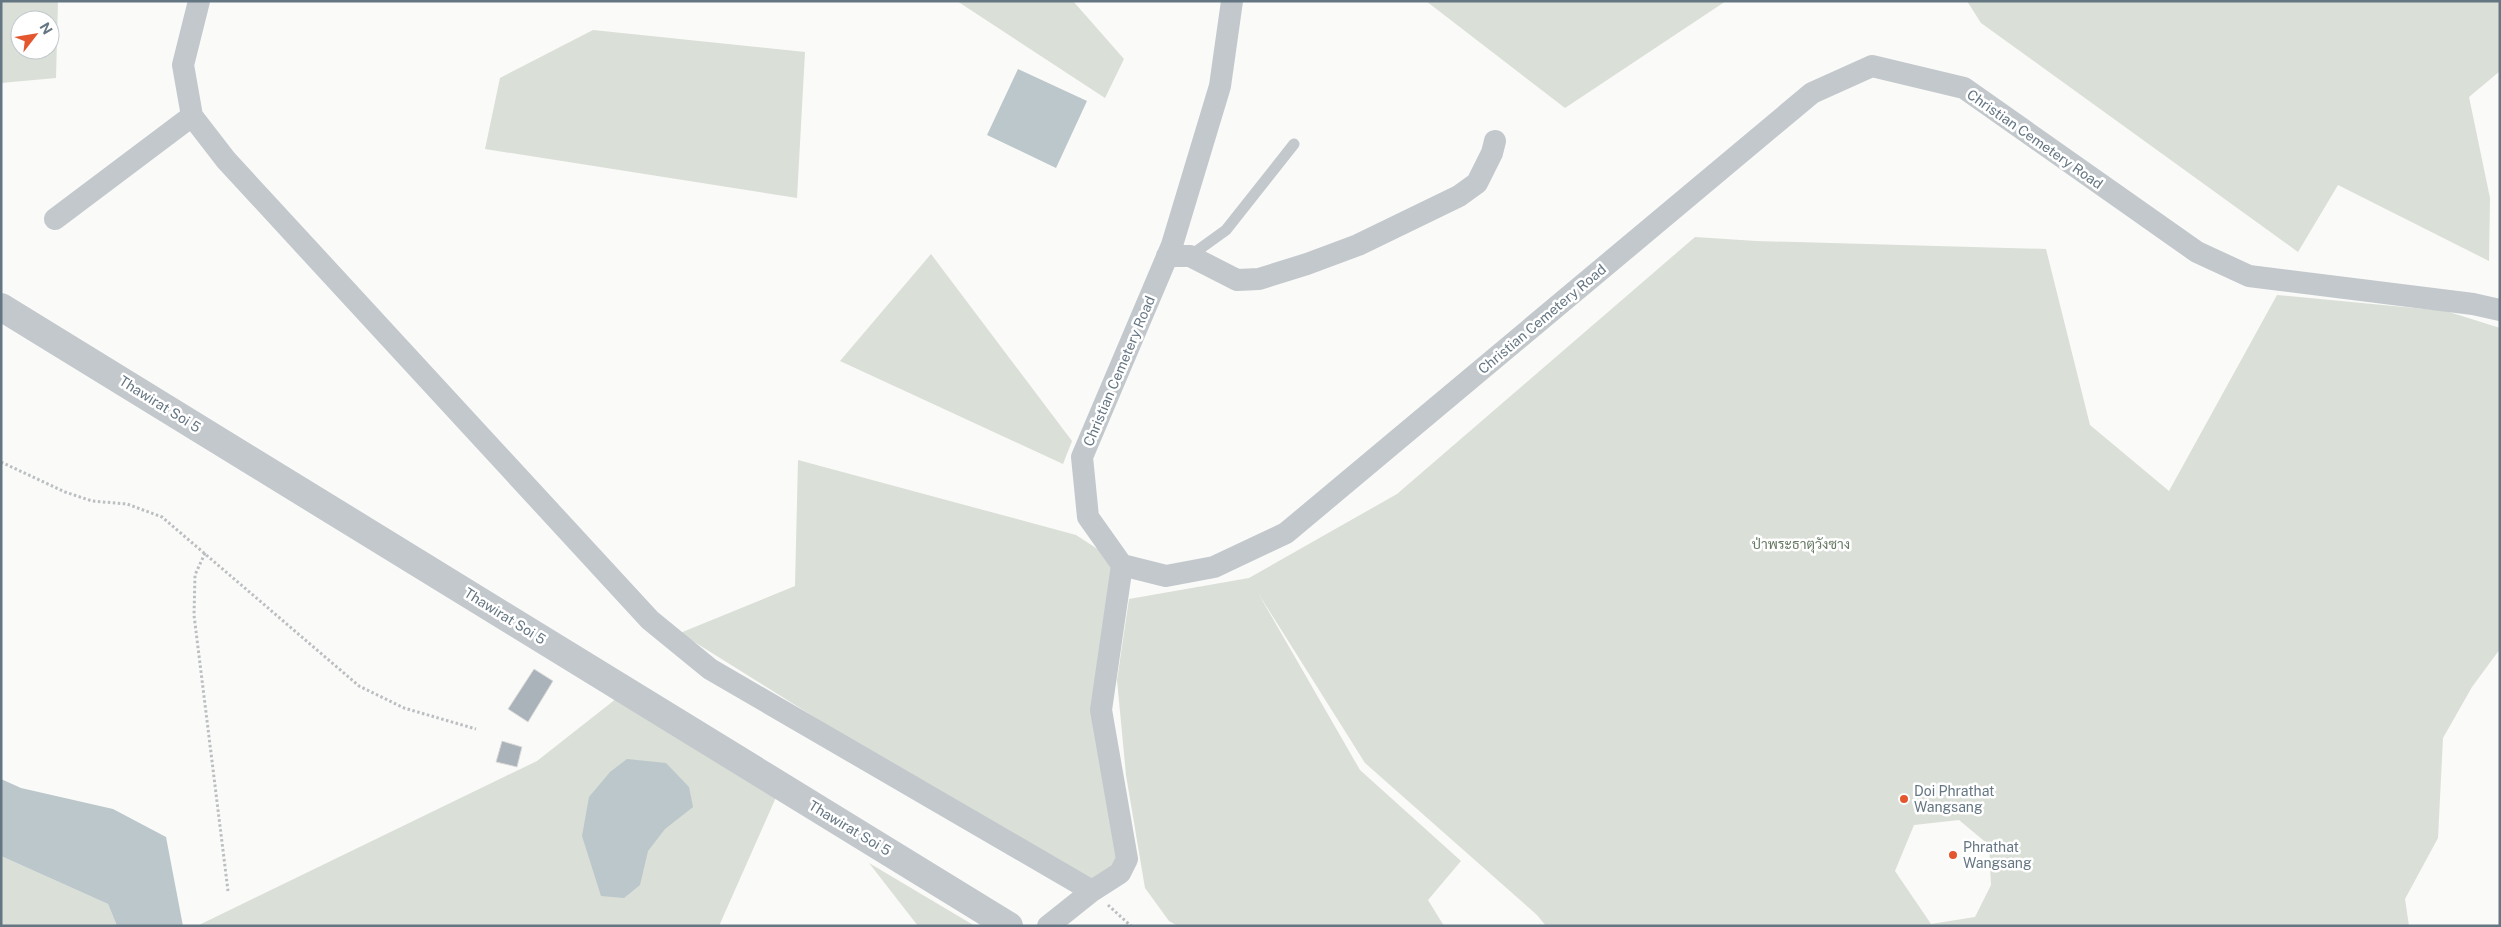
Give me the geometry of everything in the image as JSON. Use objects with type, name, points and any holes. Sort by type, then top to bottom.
[{"type":"street","points":[[199,1],[183,65],[192,116],[226,160],[650,620],[710,669],[1092,891]]},
{"type":"street","name":"Christian Cemetery Road","points":[[1232,1],[1220,86],[1167,256],[1082,457],[1088,516],[1122,565],[1166,576],[1214,567],[1286,533],[1812,94],[1872,66],[1964,88],[2197,252],[2249,276],[2473,304],[2500,310]]},
{"type":"street","points":[[55,219],[192,116]]},
{"type":"street","points":[[1167,256],[1190,256],[1236,280],[1259,279],[1307,264],[1358,245],[1459,196],[1477,183],[1492,153],[1495,141]]},
{"type":"street","name":"Thawirat Soi 5","points":[[1,307],[1009,926]]},
{"type":"street","points":[[1048,926],[1092,891],[1120,874],[1127,859],[1101,710],[1122,565]]},
{"type":"lane","points":[[1190,256],[1226,230],[1294,144]]},
{"type":"path","points":[[1,462],[66,492],[92,501],[127,504],[162,517],[359,686],[404,708],[476,730]]},
{"type":"path","points":[[205,553],[195,575],[194,616],[228,891]]},
{"type":"path","points":[[1092,891],[1131,926]]},
{"type":"green space","points":[[1,1],[58,1],[58,10],[10,10],[10,60],[56,60],[56,78],[1,83]]},
{"type":"green space","points":[[957,1],[1073,1],[1124,59],[1105,98]]},
{"type":"green space","points":[[1426,1],[1726,1],[1565,108]]},
{"type":"green space","points":[[1967,1],[2500,1],[2500,71],[2469,97],[2490,198],[2489,261],[2338,185],[2298,252],[1981,23]]},
{"type":"green space","points":[[593,30],[805,52],[797,198],[485,149],[500,78]]},
{"type":"green space","name":"ป่าพระธาตุวังซาง","points":[[1695,237],[1756,241],[2046,249],[2090,425],[2169,491],[2277,295],[2446,311],[2500,328],[2500,649],[2472,687],[2443,738],[2438,838],[2405,899],[2409,926],[1546,926],[1537,915],[1365,763],[1258,593],[1360,770],[1461,861],[1428,900],[1444,926],[1178,926],[1169,921],[1145,888],[1126,775],[1117,680],[1129,599],[1249,578],[1397,494]],"holes":[[[1959,820],[1989,845],[1991,885],[1975,917],[1931,924],[1895,871],[1914,825]]]},
{"type":"green space","points":[[931,254],[1072,441],[1063,464],[840,361]]},
{"type":"green space","points":[[798,460],[1076,535],[1122,565],[1101,710],[1127,859],[1092,891],[680,633],[795,586]]},
{"type":"green space","points":[[626,691],[781,786],[719,926],[197,926],[537,761]]},
{"type":"green space","points":[[1,856],[108,904],[117,926],[1,926]]},
{"type":"green space","points":[[869,863],[975,926],[918,926]]},
{"type":"shaded area","points":[[1018,69],[1087,101],[1056,168],[987,135]]},
{"type":"shaded area","points":[[627,759],[666,763],[689,787],[693,807],[665,829],[648,851],[640,885],[624,898],[601,896],[582,836],[589,797],[610,772]]},
{"type":"shaded area","points":[[1,779],[21,788],[113,809],[166,837],[183,926],[117,926],[108,904],[1,856]]},
{"type":"building","points":[[534,669],[553,681],[528,722],[508,709]]},
{"type":"building","points":[[502,741],[522,747],[517,767],[496,762]]},
{"type":"place","name":"Doi Phrathat Wangsang","points":[[1904,799]]},
{"type":"place","name":"Phrathat Wangsang","points":[[1953,855]]}]
